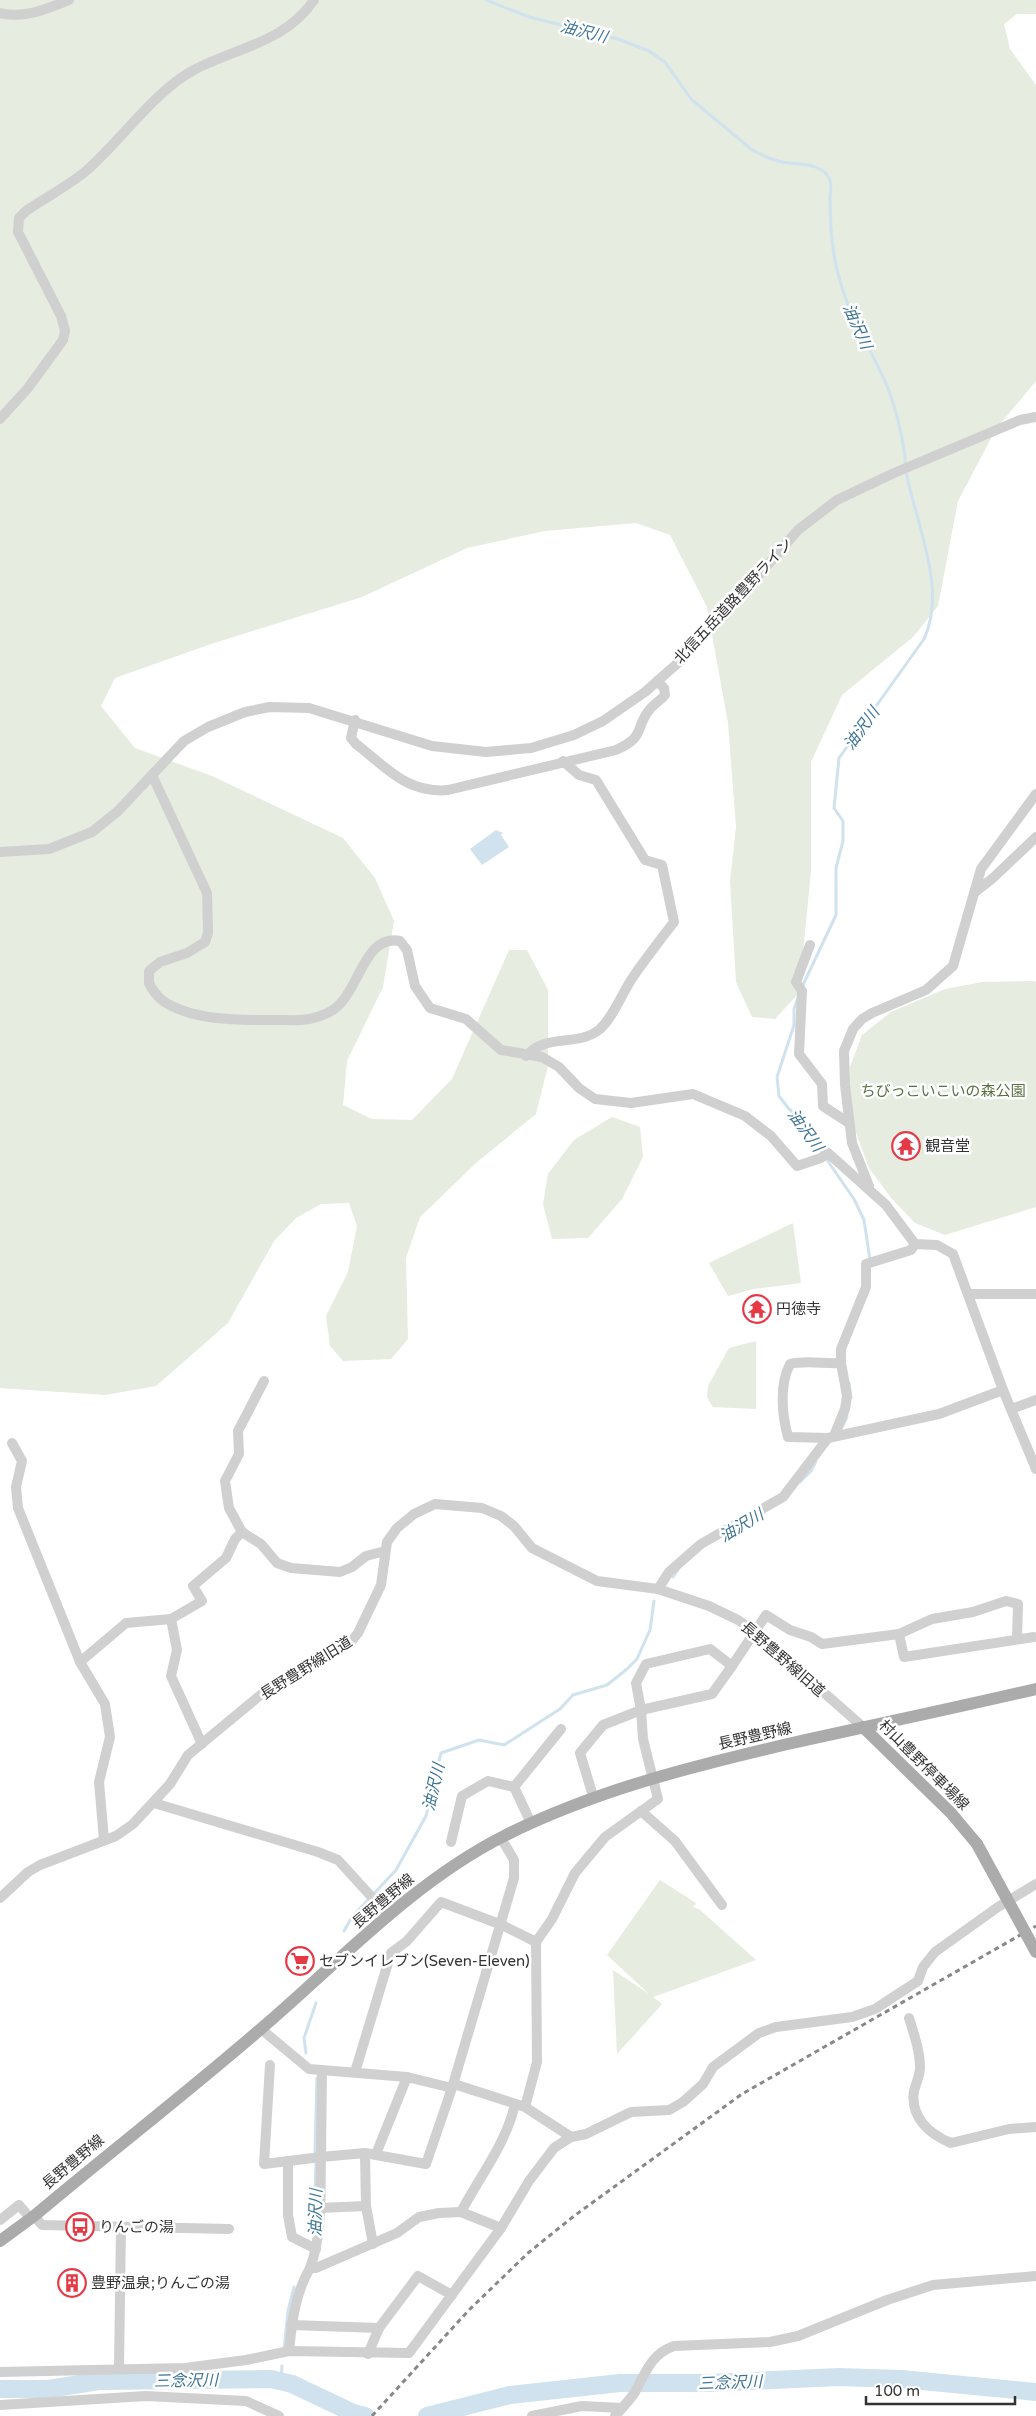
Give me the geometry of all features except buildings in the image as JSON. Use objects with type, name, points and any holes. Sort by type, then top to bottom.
[{"type":"main road","name":"村山豊野停車場線","points":[[863,1727],[1036,1689]]},
{"type":"main road","name":"村山豊野停車場線","points":[[863,1727],[951,1813],[977,1844],[1036,1952]]},
{"type":"main road","name":"長野豊野線","points":[[0,2241],[33,2218],[261,2029],[422,1889],[478,1850],[531,1823],[594,1796],[651,1778],[863,1727]]},
{"type":"street","points":[[0,13],[31,14],[51,3],[69,0]]},
{"type":"street","points":[[0,419],[28,388],[63,340],[65,331],[63,321],[18,232],[19,218],[26,211],[85,172],[169,88],[192,71],[258,45],[286,27],[314,0]]},
{"type":"street","name":"北信五岳道路豊野ライン","points":[[0,852],[49,849],[92,832],[118,811],[184,741],[208,727],[245,712],[270,707],[309,708],[355,720],[432,746],[486,752],[531,748],[574,735],[603,721],[657,681],[725,614],[798,530],[837,500],[894,473],[1020,420],[1036,417]]},
{"type":"street","points":[[355,720],[352,738],[356,744],[406,783],[431,792],[480,783],[563,761],[616,750],[630,744],[639,734],[650,708],[665,695],[664,688],[657,681]]},
{"type":"street","points":[[526,1056],[534,1047],[545,1042],[588,1036],[600,1028],[633,977],[674,922],[662,865],[645,860],[596,780],[579,775],[563,761]]},
{"type":"street","points":[[152,775],[207,893],[208,933],[206,941],[187,953],[152,966],[148,972],[150,986],[164,1001],[179,1008],[204,1015],[246,1020],[307,1020],[325,1014],[339,1006],[354,987],[375,947],[383,942],[394,940],[405,946],[415,986],[430,1008],[466,1019],[501,1050],[526,1056],[542,1057],[559,1067],[579,1088],[595,1099],[631,1103],[693,1094],[745,1116],[771,1136],[797,1166],[824,1155],[869,1188],[916,1244]]},
{"type":"street","points":[[869,1188],[852,1142],[844,1084],[844,1051],[853,1029],[862,1019],[926,990],[953,966],[981,869],[1036,794]]},
{"type":"street","points":[[975,892],[993,878],[1036,837]]},
{"type":"street","points":[[810,945],[796,982],[802,991],[799,1054],[822,1084],[823,1106],[849,1123]]},
{"type":"street","points":[[658,1589],[669,1572],[701,1544],[783,1498],[833,1437],[846,1409],[847,1396],[840,1363],[841,1349],[866,1287],[869,1262],[910,1250],[916,1244],[937,1245],[953,1254],[1003,1390],[1036,1469]]},
{"type":"street","points":[[969,1294],[1036,1294]]},
{"type":"street","points":[[840,1363],[796,1362],[790,1364],[786,1372],[783,1388],[784,1423],[788,1437],[833,1437],[939,1414],[1003,1390]]},
{"type":"street","points":[[264,1381],[238,1431],[239,1454],[225,1481],[229,1508],[242,1532],[261,1544],[277,1563],[291,1568],[340,1572],[352,1567],[366,1556],[385,1551]]},
{"type":"street","points":[[1011,1409],[1036,1400]]},
{"type":"street","points":[[12,1443],[22,1461],[16,1486],[18,1508],[80,1662],[105,1704],[110,1737],[99,1782],[104,1840]]},
{"type":"street","name":"長野豊野線旧道","points":[[0,1898],[28,1872],[40,1865],[116,1836],[133,1824],[170,1784],[188,1755],[275,1683],[306,1669],[350,1643],[358,1633],[381,1585],[387,1542],[397,1528],[414,1514],[435,1504],[482,1508],[501,1516],[514,1526],[532,1548],[596,1581],[658,1589],[709,1606],[738,1620],[754,1631],[863,1727]]},
{"type":"street","points":[[80,1662],[126,1623],[171,1619],[202,1600],[193,1586],[226,1558],[235,1539],[242,1532]]},
{"type":"street","points":[[594,1796],[580,1753],[604,1726],[641,1710],[712,1694],[766,1615],[790,1630],[811,1637],[822,1644],[898,1634],[932,1619],[973,1612],[1006,1601],[1018,1604],[1017,1639]]},
{"type":"street","points":[[171,1619],[177,1650],[171,1676],[202,1744]]},
{"type":"street","points":[[898,1634],[904,1657],[1034,1637]]},
{"type":"street","points":[[461,2212],[520,2106],[537,2062],[536,1942],[552,1919],[575,1873],[605,1837],[658,1799],[642,1739],[641,1710],[636,1683],[646,1664],[710,1649],[732,1666]]},
{"type":"street","points":[[514,1787],[561,1729]]},
{"type":"street","points":[[451,1842],[462,1796],[488,1782],[514,1787]]},
{"type":"street","points":[[514,1787],[531,1823]]},
{"type":"street","points":[[154,1803],[318,1852],[338,1860],[389,1916]]},
{"type":"street","points":[[641,1811],[675,1841],[722,1905]]},
{"type":"street","points":[[270,2065],[264,2164],[365,2153],[426,2164],[453,2086],[502,1925],[514,1878],[514,1860],[501,1838]]},
{"type":"street","points":[[0,2372],[185,2368],[246,2360],[289,2351],[368,2354],[409,2353],[501,2228],[529,2181],[554,2148],[571,2137],[586,2134],[631,2112],[668,2110],[684,2102],[703,2084],[713,2067],[759,2034],[776,2027],[852,2017],[876,2009],[918,1981],[923,1967],[936,1952],[998,1907],[1036,1884]]},
{"type":"street","points":[[355,2072],[391,1953],[407,1941],[441,1902],[502,1925],[536,1942]]},
{"type":"street","points":[[910,2018],[918,2050],[920,2069],[914,2092],[916,2114],[926,2129],[951,2144],[1009,2129],[1036,2127]]},
{"type":"street","points":[[261,2029],[309,2069],[406,2077],[453,2086],[520,2106],[571,2137]]},
{"type":"street","points":[[289,2351],[293,2310],[303,2280],[310,2268],[320,2208],[322,2070]]},
{"type":"street","points":[[376,2154],[406,2077]]},
{"type":"street","points":[[365,2153],[366,2206],[374,2244]]},
{"type":"street","points":[[288,2161],[288,2215],[292,2237],[313,2248]]},
{"type":"street","points":[[0,2220],[19,2205],[42,2225],[229,2229]]},
{"type":"street","points":[[320,2208],[366,2206]]},
{"type":"street","points":[[310,2268],[316,2268],[398,2233],[419,2217],[439,2213],[461,2212],[501,2228]]},
{"type":"street","points":[[119,2368],[121,2226]]},
{"type":"street","points":[[368,2354],[379,2328],[418,2276],[452,2295]]},
{"type":"street","points":[[532,2416],[582,2406],[618,2412],[634,2394],[654,2357],[662,2350],[674,2346],[770,2342],[798,2336],[887,2300],[933,2285],[1034,2276],[1036,2287]]},
{"type":"street","points":[[291,2325],[379,2328]]},
{"type":"street","points":[[0,2405],[146,2396],[246,2401],[279,2416]]},
{"type":"green space","points":[[0,0],[1036,0],[1036,14],[1017,14],[1004,24],[1010,49],[1036,85],[1036,381],[996,429],[958,501],[938,606],[913,637],[842,695],[811,762],[811,871],[799,993],[775,1019],[752,1017],[736,982],[730,881],[736,827],[728,723],[707,607],[670,535],[636,523],[545,531],[467,548],[362,597],[211,644],[115,678],[101,706],[135,748],[212,776],[343,838],[375,878],[394,921],[383,987],[347,1061],[343,1105],[372,1119],[412,1120],[452,1079],[509,950],[527,950],[548,990],[548,1066],[536,1114],[477,1162],[420,1217],[406,1258],[408,1339],[391,1359],[343,1361],[330,1346],[326,1316],[348,1272],[357,1226],[349,1203],[321,1204],[296,1218],[274,1241],[228,1323],[156,1386],[105,1395],[0,1388]]},
{"type":"green space","name":"ちびっこいこいの森公園","points":[[982,982],[1036,982],[1036,1207],[945,1235],[915,1223],[892,1199],[869,1168],[855,1130],[848,1087],[850,1067],[862,1035],[891,1012],[945,989]]},
{"type":"green space","points":[[612,1117],[640,1127],[643,1157],[622,1199],[588,1238],[552,1239],[543,1204],[548,1174],[574,1140]]},
{"type":"green space","points":[[793,1223],[801,1283],[754,1289],[728,1296],[709,1263]]},
{"type":"green space","points":[[756,1341],[756,1409],[713,1407],[707,1397],[708,1386],[729,1348]]},
{"type":"green space","points":[[660,1880],[696,1903],[693,1907],[699,1909],[756,1960],[653,1997],[662,2004],[617,2054],[613,1970],[649,1994],[607,1955]]},
{"type":"water","points":[[496,830],[503,833],[501,835],[509,847],[482,865],[470,849]]},
{"type":"waterway","name":"油沢川","points":[[486,0],[529,17],[618,39],[649,51],[665,62],[691,99],[751,149],[778,161],[819,168],[828,176],[830,182],[832,245],[842,289],[854,319],[883,376],[896,413],[905,453],[907,476],[928,558],[932,600],[930,620],[924,639],[839,758],[834,808],[843,821],[843,841],[836,868],[836,915],[802,987]]},
{"type":"waterway","name":"油沢川","points":[[798,998],[794,1009],[794,1025],[777,1077],[779,1096],[789,1109],[802,1119],[816,1144],[854,1199],[864,1220],[870,1260]]},
{"type":"waterway","name":"油沢川","points":[[849,1383],[851,1398]]},
{"type":"waterway","name":"油沢川","points":[[840,1431],[847,1417]]},
{"type":"waterway","name":"油沢川","points":[[800,1482],[811,1471],[816,1461]]},
{"type":"waterway","name":"油沢川","points":[[673,1577],[678,1570]]},
{"type":"waterway","name":"油沢川","points":[[344,1931],[352,1917],[396,1870],[426,1816],[441,1753],[479,1740],[504,1745],[560,1709],[573,1695],[607,1685],[637,1659],[650,1630],[654,1601]]},
{"type":"waterway","name":"油沢川","points":[[306,2053],[304,2038],[316,2003]]},
{"type":"waterway","name":"油沢川","points":[[315,2152],[317,2078]]},
{"type":"waterway","name":"油沢川","points":[[314,2230],[316,2161]]},
{"type":"waterway","name":"油沢川","points":[[284,2349],[288,2311],[294,2287]]},
{"type":"waterway","name":"油沢川","points":[[281,2381],[282,2366]]},
{"type":"waterway","name":"三念沢川","points":[[427,2416],[510,2395],[620,2383],[710,2383],[839,2377],[901,2379],[1036,2392]]},
{"type":"waterway","name":"三念沢川","points":[[0,2389],[48,2389],[99,2381],[271,2379],[292,2384],[353,2413],[365,2416]]},
{"type":"railway","points":[[372,2416],[469,2310],[528,2253],[574,2216],[742,2094],[1036,1926]]},
{"type":"place","name":"観音堂","points":[[906,1146]]},
{"type":"place","name":"円徳寺","points":[[757,1309]]},
{"type":"place","name":"セブンイレブン(Seven-Eleven)","points":[[300,1961]]},
{"type":"place","name":"りんごの湯","points":[[80,2227]]},
{"type":"place","name":"豊野温泉;りんごの湯","points":[[72,2283]]}]
